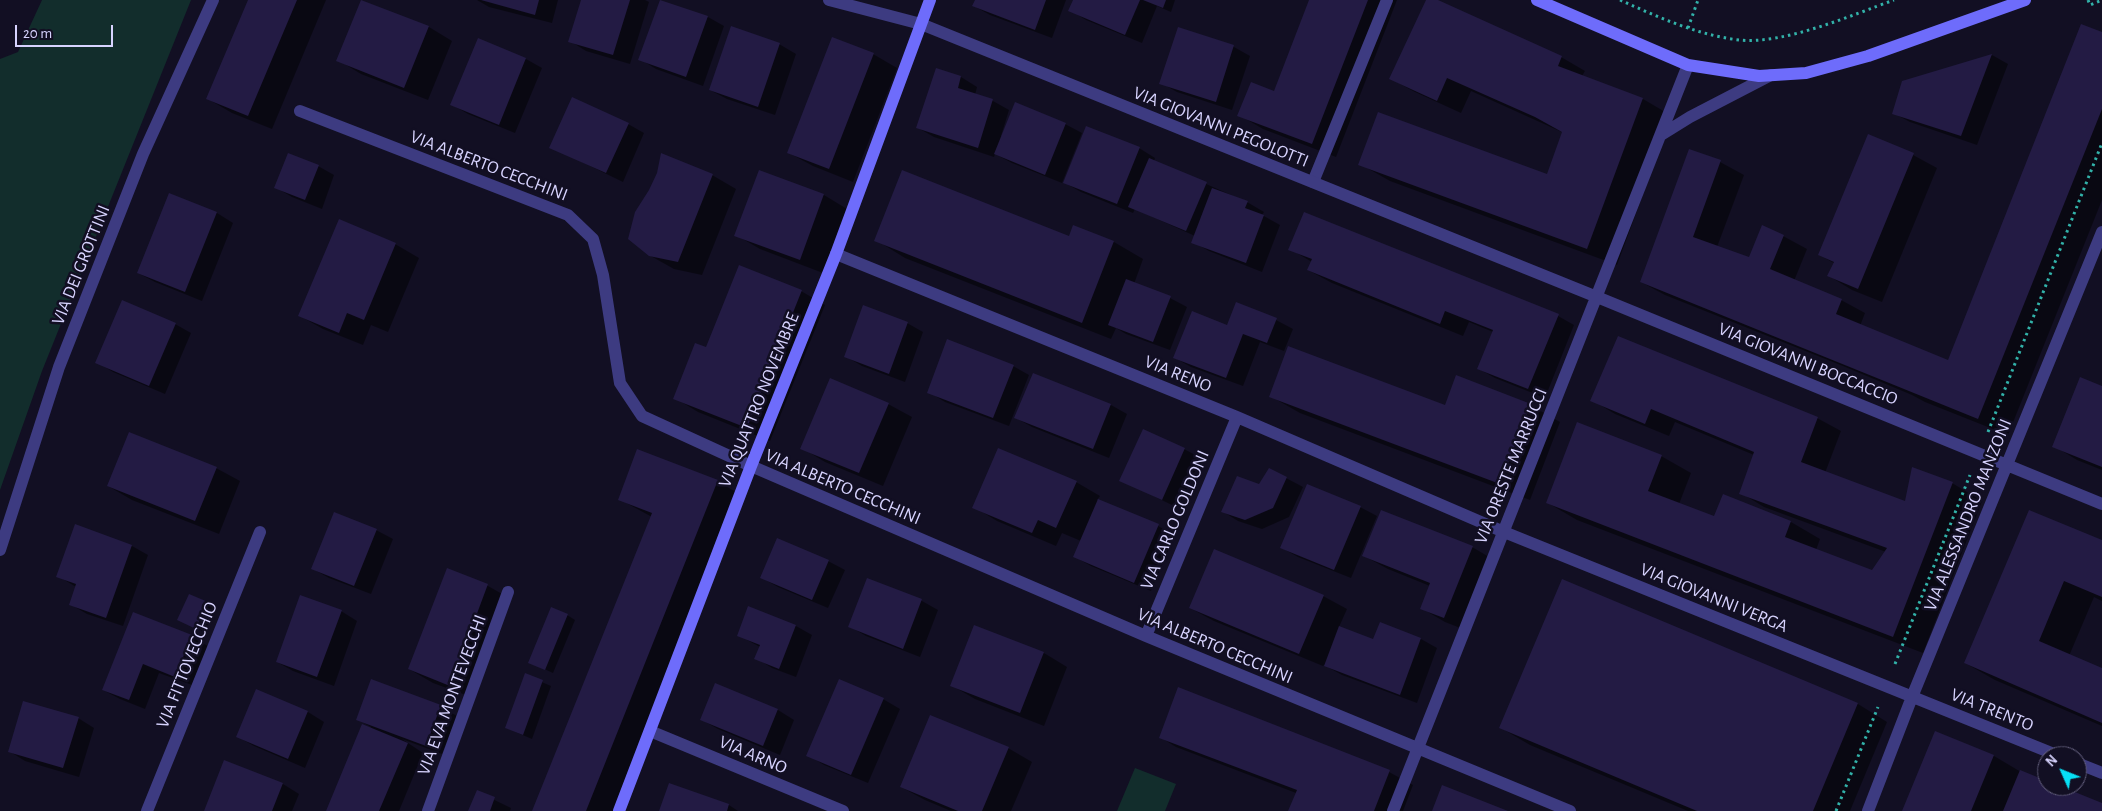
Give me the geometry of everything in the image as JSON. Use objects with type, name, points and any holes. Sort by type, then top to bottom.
[{"type":"main road","name":"VIA QUATTRO NOVEMBRE","points":[[619,811],[751,466],[836,254],[930,0]]},
{"type":"main road","points":[[1537,0],[1688,65],[1759,76],[1806,72],[1868,56],[2025,0]]},
{"type":"street","name":"VIA DEI GROTTINI","points":[[0,550],[59,367],[143,154],[213,0]]},
{"type":"street","name":"VIA GIOVANNI PEGOLOTTI","points":[[829,0],[921,24],[1597,297]]},
{"type":"street","points":[[1313,182],[1387,0]]},
{"type":"street","name":"VIA ORESTE MARRUCCI","points":[[1393,811],[1688,65]]},
{"type":"street","points":[[1661,135],[1690,117],[1771,75]]},
{"type":"street","name":"VIA ALBERTO CECCHINI","points":[[300,111],[568,215],[592,239],[603,275],[620,383],[642,416],[751,466],[1146,636],[1570,811]]},
{"type":"street","name":"VIA ALESSANDRO MANZONI","points":[[1868,811],[1912,697],[2102,232]]},
{"type":"street","name":"VIA RENO","points":[[836,254],[1237,417],[1504,532]]},
{"type":"street","name":"VIA GIOVANNI BOCCACCIO","points":[[1597,297],[2102,504]]},
{"type":"street","name":"VIA CARLO GOLDONI","points":[[1146,636],[1237,417]]},
{"type":"street","name":"VIA FITTOVECCHIO","points":[[147,811],[260,532]]},
{"type":"street","name":"VIA GIOVANNI VERGA","points":[[1504,532],[1912,697]]},
{"type":"street","name":"VIA EVA MONTEVECCHI","points":[[428,811],[508,592]]},
{"type":"street","name":"VIA TRENTO","points":[[1912,697],[2037,747]]},
{"type":"street","name":"VIA ARNO","points":[[650,731],[843,811]]},
{"type":"street","points":[[2087,767],[2102,773]]},
{"type":"path","points":[[1620,0],[1688,28],[1741,40],[1769,39],[1831,22],[1894,0]]},
{"type":"path","points":[[1688,28],[1698,0]]},
{"type":"path","points":[[2088,0],[2090,5],[2102,0]]},
{"type":"green space","points":[[42,0],[191,0],[42,371],[0,490],[0,59],[18,52]]},
{"type":"green space","points":[[1135,768],[1176,784],[1165,811],[1117,811]]},
{"type":"building","points":[[248,0],[297,0],[248,116],[206,99]]},
{"type":"building","points":[[361,0],[429,26],[404,88],[336,61]]},
{"type":"building","points":[[481,0],[539,0],[535,15]]},
{"type":"building","points":[[581,0],[630,0],[613,55],[568,42]]},
{"type":"building","points":[[660,0],[708,16],[686,77],[638,60]]},
{"type":"building","points":[[975,0],[1046,0],[1035,30],[972,6]]},
{"type":"building","points":[[1073,0],[1140,0],[1125,35],[1068,11]]},
{"type":"building","points":[[1143,0],[1166,0],[1163,8]]},
{"type":"building","points":[[1309,0],[1368,0],[1312,144],[1237,116],[1251,82],[1274,91]]},
{"type":"building","points":[[1426,0],[1438,0],[1562,56],[1558,66],[1643,98],[1587,249],[1358,165],[1378,112],[1547,174],[1562,132],[1535,117],[1447,78],[1437,101],[1389,79]]},
{"type":"building","points":[[2081,24],[2102,32],[2102,109],[1978,419],[1640,282],[1689,149],[1721,160],[1693,237],[1749,257],[1762,225],[1784,235],[1770,269],[1842,299],[1836,314],[1948,360]]},
{"type":"building","points":[[731,26],[780,43],[758,107],[709,90]]},
{"type":"building","points":[[1178,27],[1234,45],[1216,102],[1159,84]]},
{"type":"building","points":[[832,37],[874,53],[829,169],[787,153]]},
{"type":"building","points":[[478,38],[526,58],[499,125],[450,105]]},
{"type":"building","points":[[1992,54],[1961,136],[1892,114],[1902,81]]},
{"type":"building","points":[[936,68],[961,76],[958,88],[993,99],[978,148],[916,128]]},
{"type":"building","points":[[572,97],[629,123],[606,173],[549,148]]},
{"type":"building","points":[[1015,102],[1066,123],[1045,175],[994,154]]},
{"type":"building","points":[[1086,126],[1140,147],[1117,204],[1063,183]]},
{"type":"building","points":[[1868,134],[1914,153],[1858,289],[1827,276],[1834,262],[1818,255]]},
{"type":"building","points":[[288,153],[319,165],[305,200],[274,188]]},
{"type":"building","points":[[661,153],[713,174],[678,262],[649,256],[628,239],[635,212],[657,173]]},
{"type":"building","points":[[1149,158],[1207,182],[1186,231],[1128,207]]},
{"type":"building","points":[[759,170],[824,194],[800,260],[734,236]]},
{"type":"building","points":[[902,170],[1069,236],[1073,225],[1114,241],[1082,323],[874,241]]},
{"type":"building","points":[[1212,188],[1248,201],[1245,208],[1264,215],[1246,263],[1191,243]]},
{"type":"building","points":[[169,193],[217,212],[185,292],[137,273]]},
{"type":"building","points":[[1304,212],[1559,314],[1528,389],[1477,369],[1493,330],[1445,311],[1440,324],[1307,270],[1312,259],[1288,250]]},
{"type":"building","points":[[339,219],[396,243],[364,320],[347,313],[339,333],[298,316]]},
{"type":"building","points":[[739,265],[802,290],[747,428],[673,399],[695,343],[706,347]]},
{"type":"building","points":[[1126,279],[1171,296],[1153,342],[1108,325]]},
{"type":"building","points":[[122,300],[176,323],[149,386],[95,363]]},
{"type":"building","points":[[1236,302],[1277,318],[1267,343],[1243,334],[1226,378],[1173,358],[1192,311],[1227,325]]},
{"type":"building","points":[[863,305],[908,322],[889,374],[844,357]]},
{"type":"building","points":[[1618,336],[1818,417],[1801,462],[1905,501],[1912,467],[1953,482],[1893,637],[1546,503],[1577,422],[1662,455],[1648,491],[1714,516],[1723,494],[1791,521],[1785,537],[1872,570],[1887,548],[1739,494],[1754,452],[1651,409],[1645,424],[1590,401]]},
{"type":"building","points":[[947,339],[1014,365],[993,418],[927,393]]},
{"type":"building","points":[[1288,346],[1445,405],[1456,375],[1531,404],[1500,484],[1269,397]]},
{"type":"building","points":[[1033,373],[1111,404],[1093,449],[1014,418]]},
{"type":"building","points":[[2080,377],[2102,386],[2102,467],[2052,447]]},
{"type":"building","points":[[830,378],[889,403],[859,473],[800,449]]},
{"type":"building","points":[[1143,429],[1185,448],[1162,500],[1119,481]]},
{"type":"building","points":[[129,432],[217,467],[195,521],[107,486]]},
{"type":"building","points":[[998,448],[1077,481],[1056,528],[1038,520],[1032,533],[972,508]]},
{"type":"building","points":[[637,449],[718,480],[586,811],[532,811],[652,513],[618,500]]},
{"type":"building","points":[[1269,468],[1287,477],[1273,508],[1245,520],[1221,512],[1237,476],[1259,484]]},
{"type":"building","points":[[1307,484],[1361,506],[1334,570],[1280,548]]},
{"type":"building","points":[[1098,499],[1159,524],[1134,583],[1073,557]]},
{"type":"building","points":[[1381,510],[1473,546],[1444,618],[1420,609],[1430,583],[1362,556]]},
{"type":"building","points":[[2029,510],[2102,540],[2102,597],[2064,581],[2039,641],[2102,668],[2102,723],[1964,663]]},
{"type":"building","points":[[334,512],[377,529],[354,586],[311,569]]},
{"type":"building","points":[[75,524],[132,545],[106,618],[69,605],[76,584],[56,577]]},
{"type":"building","points":[[777,538],[829,560],[812,600],[760,578]]},
{"type":"building","points":[[1214,549],[1324,595],[1299,654],[1189,608]]},
{"type":"building","points":[[447,568],[488,584],[450,686],[408,669]]},
{"type":"building","points":[[867,578],[922,599],[903,649],[848,627]]},
{"type":"building","points":[[1562,579],[1858,703],[1813,811],[1697,811],[1499,728]]},
{"type":"building","points":[[189,594],[208,602],[196,629],[177,620]]},
{"type":"building","points":[[300,595],[342,610],[317,677],[276,662]]},
{"type":"building","points":[[748,606],[796,625],[779,669],[754,659],[760,645],[737,636]]},
{"type":"building","points":[[551,607],[568,614],[545,670],[528,663]]},
{"type":"building","points":[[133,612],[192,635],[175,677],[143,664],[129,700],[102,690]]},
{"type":"building","points":[[1380,622],[1421,638],[1400,695],[1324,666],[1339,626],[1373,639]]},
{"type":"building","points":[[974,625],[1044,652],[1020,713],[950,686]]},
{"type":"building","points":[[525,673],[543,680],[523,735],[505,728]]},
{"type":"building","points":[[371,679],[441,705],[426,746],[356,720]]},
{"type":"building","points":[[839,679],[884,698],[851,775],[806,756]]},
{"type":"building","points":[[715,683],[778,709],[763,746],[700,720]]},
{"type":"building","points":[[1178,687],[1390,770],[1374,811],[1288,811],[1297,790],[1159,738]]},
{"type":"building","points":[[256,689],[308,711],[288,759],[236,737]]},
{"type":"building","points":[[23,701],[79,717],[63,768],[8,752]]},
{"type":"building","points":[[930,715],[1009,747],[982,811],[958,811],[900,787]]},
{"type":"building","points":[[362,724],[408,743],[379,811],[326,811]]},
{"type":"building","points":[[1935,731],[1994,755],[1971,811],[1902,811]]},
{"type":"building","points":[[224,760],[283,783],[272,811],[204,811]]},
{"type":"building","points":[[2020,770],[2037,777],[2037,796],[2085,796],[2102,803],[2102,811],[2003,811]]},
{"type":"building","points":[[669,783],[729,804],[727,811],[659,811]]},
{"type":"building","points":[[1442,785],[1508,811],[1432,811]]},
{"type":"building","points":[[477,790],[495,797],[490,811],[468,811]]}]
